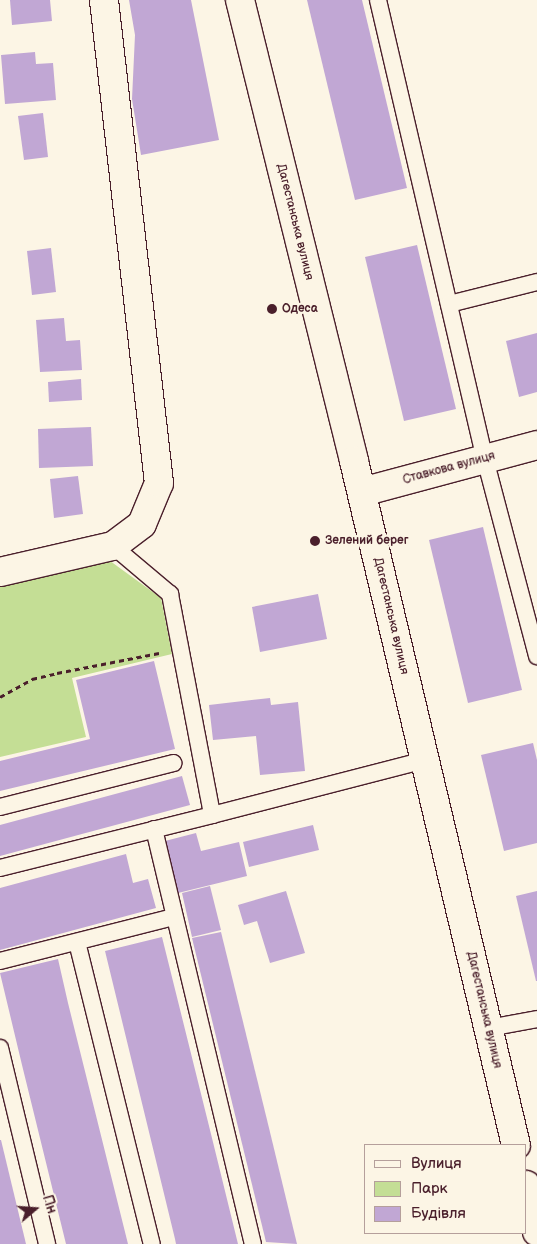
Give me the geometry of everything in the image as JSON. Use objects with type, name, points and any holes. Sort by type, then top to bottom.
[{"type":"street","points":[[0,572],[113,546],[142,524],[159,483],[104,0]]},
{"type":"street","name":"Дагестанська вулиця","points":[[240,0],[362,492],[516,1144]]},
{"type":"street","name":"Ставкова вулиця","points":[[362,492],[537,445]]},
{"type":"street","points":[[527,1189],[537,1232]]},
{"type":"lane","points":[[378,0],[485,459],[531,600],[537,656]]},
{"type":"lane","points":[[448,304],[537,282]]},
{"type":"lane","points":[[113,546],[170,594],[212,815]]},
{"type":"lane","points":[[0,868],[425,760]]},
{"type":"lane","points":[[0,807],[174,763]]},
{"type":"lane","points":[[154,829],[253,1244]]},
{"type":"lane","points":[[0,961],[174,917]]},
{"type":"lane","points":[[77,942],[152,1244]]},
{"type":"lane","points":[[489,1028],[537,1019]]},
{"type":"lane","points":[[0,1048],[47,1244]]},
{"type":"path","points":[[0,697],[32,680],[56,673],[180,649]]},
{"type":"green space","points":[[106,558],[161,598],[172,654],[72,678],[86,737],[0,757],[0,583]]},
{"type":"building","points":[[10,0],[50,0],[52,21],[12,25]]},
{"type":"building","points":[[129,0],[191,0],[219,140],[141,155],[132,99],[135,35]]},
{"type":"building","points":[[307,0],[362,0],[407,188],[355,200]]},
{"type":"building","points":[[35,52],[36,64],[53,63],[56,100],[5,104],[1,55]]},
{"type":"building","points":[[43,113],[48,157],[24,160],[18,116]]},
{"type":"building","points":[[417,245],[456,409],[404,421],[365,257]]},
{"type":"building","points":[[51,248],[56,292],[32,295],[27,251]]},
{"type":"building","points":[[64,318],[66,341],[80,340],[82,370],[40,372],[36,320]]},
{"type":"building","points":[[537,333],[537,392],[519,397],[506,341]]},
{"type":"building","points":[[81,379],[82,400],[49,402],[48,382]]},
{"type":"building","points":[[91,427],[93,466],[39,468],[38,429]]},
{"type":"building","points":[[78,476],[83,514],[54,518],[50,479]]},
{"type":"building","points":[[483,527],[522,690],[468,703],[429,540]]},
{"type":"building","points":[[318,594],[327,639],[260,652],[252,607]]},
{"type":"building","points":[[154,661],[175,749],[0,791],[0,761],[90,739],[76,680]]},
{"type":"building","points":[[270,698],[271,705],[298,702],[305,771],[260,775],[256,736],[213,740],[209,705]]},
{"type":"building","points":[[533,743],[537,760],[537,843],[504,851],[481,755]]},
{"type":"building","points":[[182,776],[190,805],[0,856],[0,825]]},
{"type":"building","points":[[313,825],[319,850],[249,867],[243,842]]},
{"type":"building","points":[[196,833],[201,851],[239,842],[247,876],[178,893],[165,841]]},
{"type":"building","points":[[126,854],[133,883],[148,879],[156,908],[0,950],[0,888]]},
{"type":"building","points":[[210,886],[221,930],[192,937],[182,893]]},
{"type":"building","points":[[286,891],[305,953],[270,963],[257,921],[244,925],[238,905]]},
{"type":"building","points":[[537,891],[537,981],[536,981],[516,896]]},
{"type":"building","points":[[221,932],[297,1244],[266,1242],[192,938]]},
{"type":"building","points":[[162,937],[238,1244],[176,1244],[105,951]]},
{"type":"building","points":[[58,959],[128,1244],[66,1244],[22,1065],[0,973]]},
{"type":"building","points":[[1,1140],[26,1244],[0,1244]]},
{"type":"place","name":"Одеса","points":[[272,309]]},
{"type":"place","name":"Зелений берег","points":[[315,541]]}]
